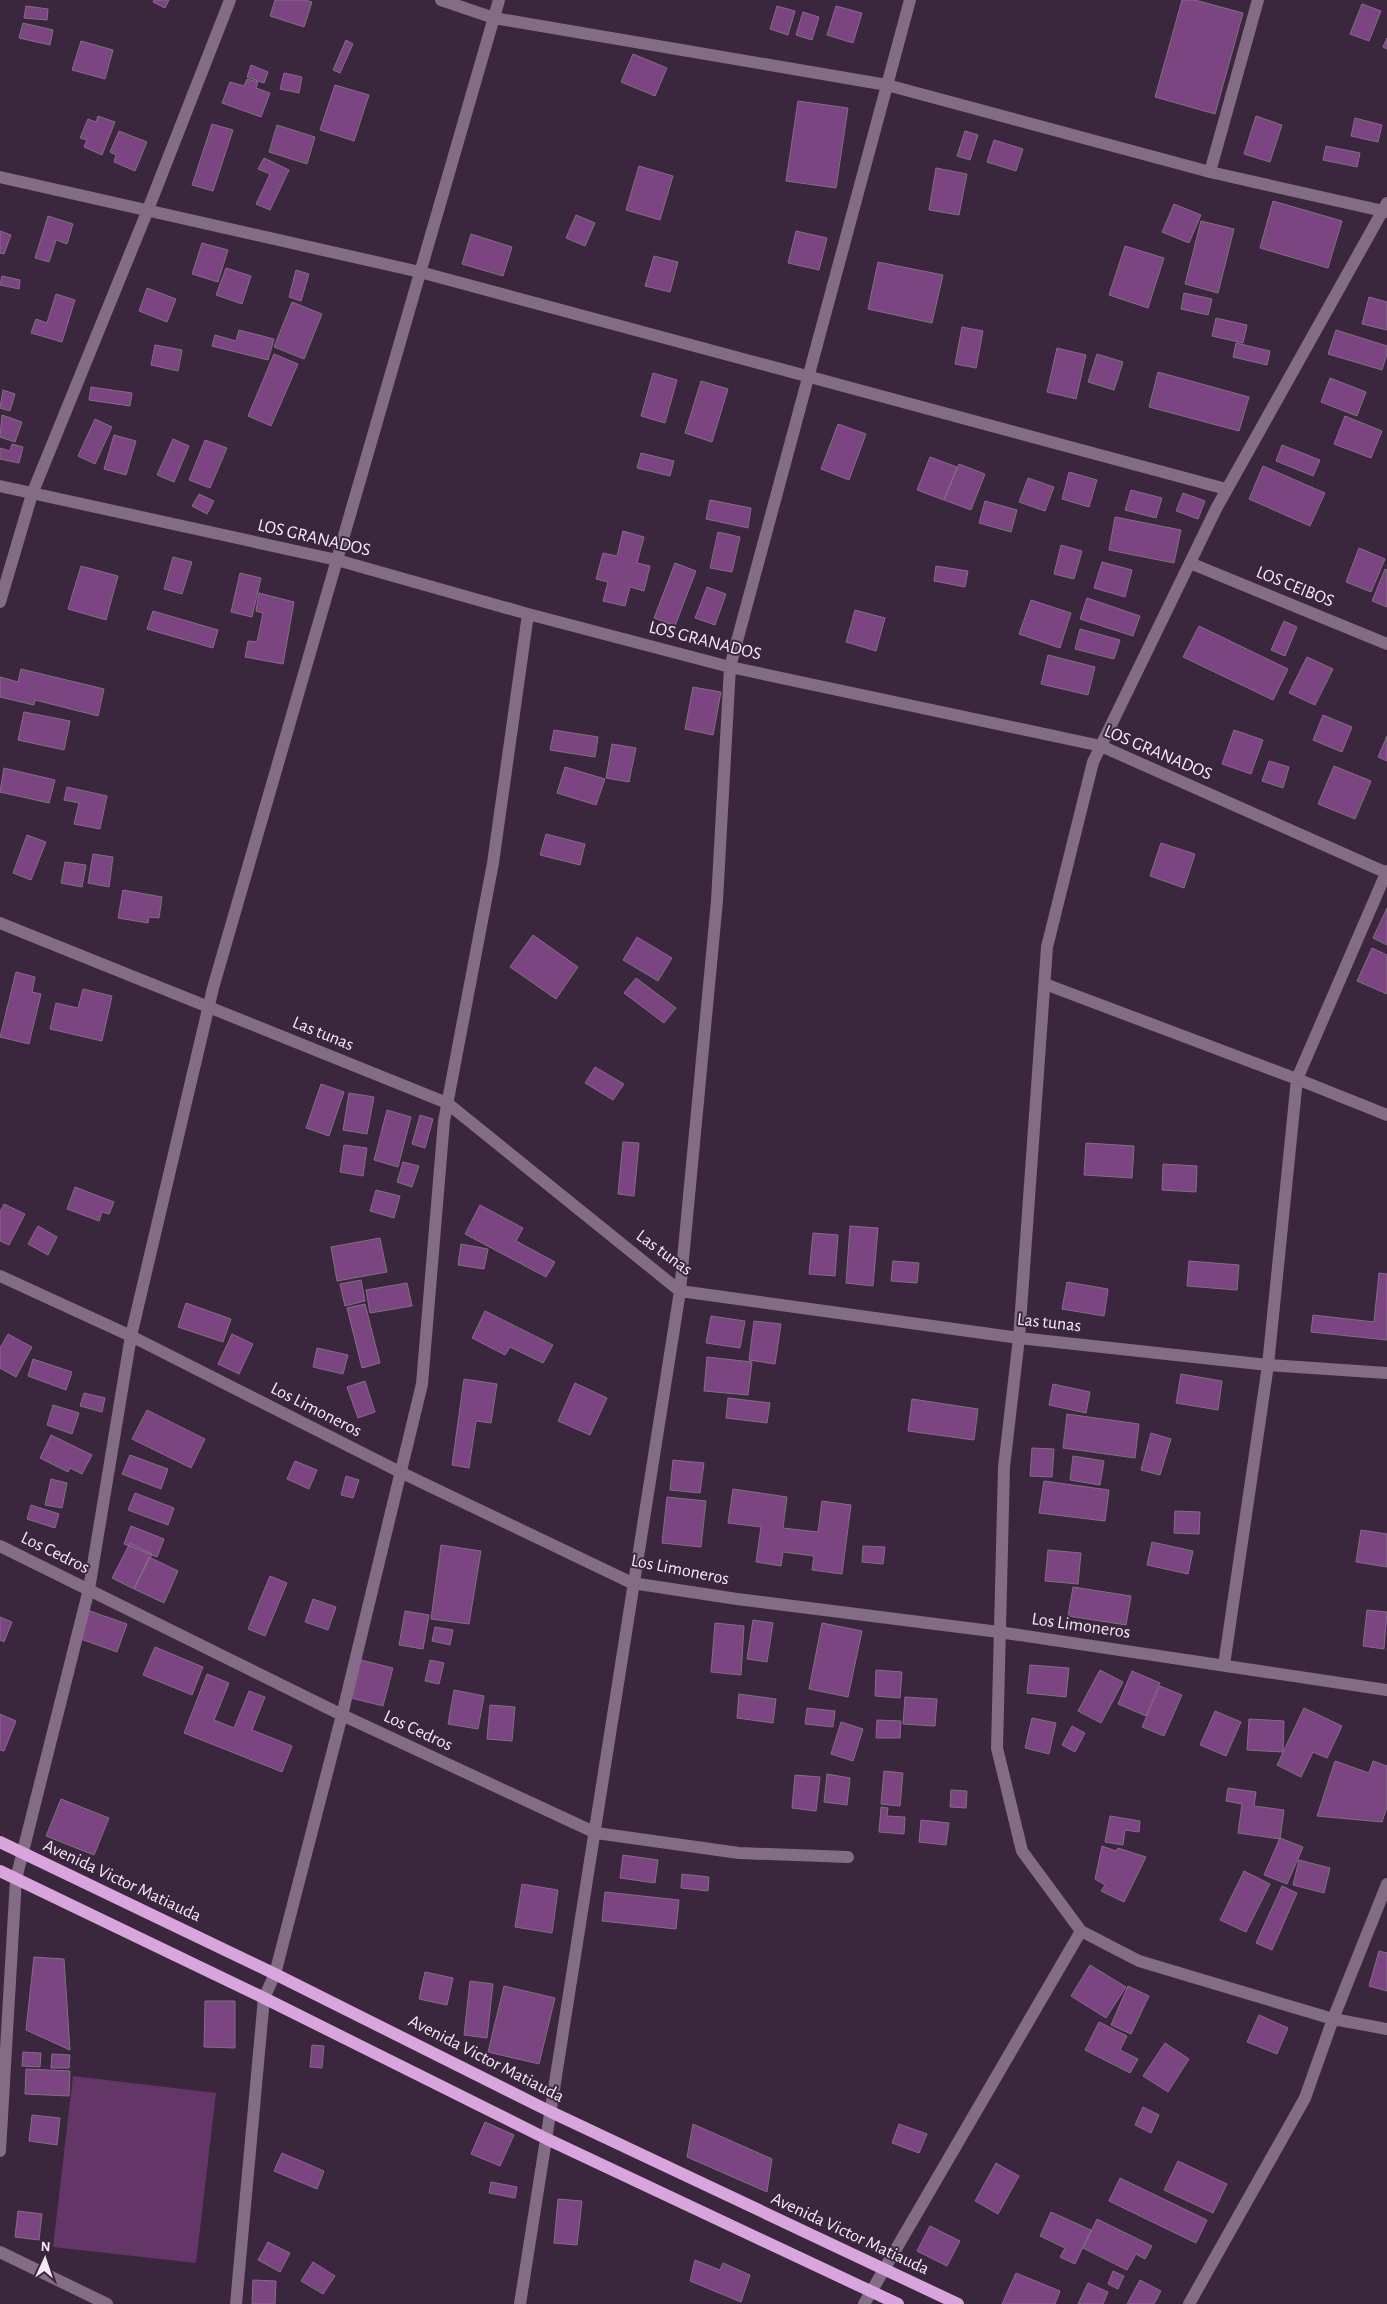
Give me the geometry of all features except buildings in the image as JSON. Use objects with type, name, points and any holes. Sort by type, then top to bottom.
[{"type":"main road","name":"Avenida Victor Matiauda","points":[[0,1842],[275,1974],[551,2112],[958,2304]]},
{"type":"main road","points":[[0,1871],[264,1998],[547,2140],[898,2304]]},
{"type":"street","points":[[0,602],[32,494],[147,212],[230,0]]},
{"type":"street","points":[[441,0],[494,18],[887,85],[1210,172],[1385,209],[1226,490],[1093,762],[1047,947],[1019,1338],[1004,1468],[997,1748],[1022,1851],[1081,1931],[1139,1961],[1333,2019],[1387,2028]]},
{"type":"street","points":[[0,2151],[16,1879],[88,1589],[131,1336],[208,1007],[499,0]]},
{"type":"street","points":[[520,2304],[596,1833],[632,1583],[680,1291],[717,901],[730,667],[910,0]]},
{"type":"street","points":[[1210,172],[1258,0]]},
{"type":"street","points":[[0,177],[147,212],[420,272],[1226,490]]},
{"type":"street","name":"LOS GRANADOS","points":[[0,486],[337,560],[528,614],[730,667],[1101,746],[1387,872]]},
{"type":"street","name":"LOS CEIBOS","points":[[1190,563],[1387,644]]},
{"type":"street","points":[[236,2304],[264,1998],[275,1974],[342,1715],[422,1384],[443,1131],[493,863],[528,614]]},
{"type":"street","points":[[1224,1665],[1268,1365],[1297,1079],[1387,872]]},
{"type":"street","name":"Las tunas","points":[[0,923],[447,1103],[680,1291],[1019,1338],[1268,1365],[1387,1373]]},
{"type":"street","points":[[1044,984],[1297,1079],[1387,1115]]},
{"type":"street","name":"Los Limoneros","points":[[0,1276],[131,1336],[400,1472],[632,1583],[737,1599],[999,1632],[1387,1690]]},
{"type":"street","name":"Los Cedros","points":[[0,1546],[342,1715],[596,1833],[739,1853],[848,1857]]},
{"type":"street","points":[[1189,2304],[1305,2098],[1333,2019],[1387,1884]]},
{"type":"street","points":[[864,2304],[1081,1931]]},
{"type":"street","points":[[0,2252],[107,2304]]},
{"type":"shaded area","points":[[73,2076],[216,2093],[196,2263],[53,2247]]}]
